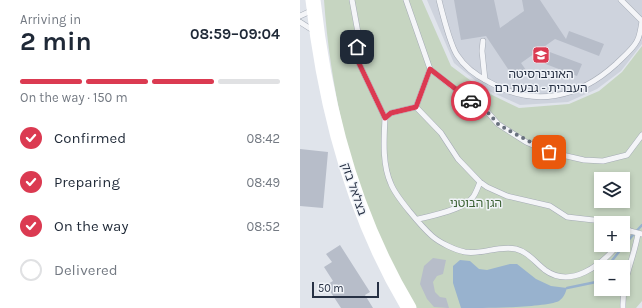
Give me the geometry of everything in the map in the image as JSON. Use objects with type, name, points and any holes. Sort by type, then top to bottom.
[{"type":"street","name":"בצלאל בזק","points":[[316,2],[317,34],[337,137],[359,204],[385,265],[409,308]]},
{"type":"street","name":"בצלאל בזק","points":[[316,2],[323,62]]},
{"type":"lane","points":[[352,0],[359,38],[356,57],[385,118],[384,145],[391,184],[407,208],[432,237],[462,252],[475,254],[501,248],[523,251],[555,276],[564,277],[586,271],[612,252]]},
{"type":"lane","points":[[406,0],[430,69],[469,100],[484,108],[498,124],[526,142],[549,152],[584,160],[603,161],[626,155],[642,135]]},
{"type":"lane","points":[[439,0],[456,55],[474,73],[506,92],[542,97],[579,89],[597,80],[621,59],[637,41],[642,20],[621,0]]},
{"type":"lane","points":[[300,16],[316,2]]},
{"type":"lane","points":[[300,22],[317,34]]},
{"type":"lane","points":[[483,41],[482,51],[485,80]]},
{"type":"lane","points":[[416,107],[430,69]]},
{"type":"lane","points":[[385,118],[391,113],[416,107]]},
{"type":"lane","points":[[416,107],[441,134],[458,159],[480,182],[507,196],[550,206],[567,217],[594,220]]},
{"type":"lane","points":[[418,219],[447,211],[467,202],[473,197],[480,182]]},
{"type":"lane","points":[[624,308],[623,294],[627,272],[640,234],[630,231]]},
{"type":"shaded area","name":"האוניברסיטה העברית - גבעת רם","points":[[427,0],[642,0],[642,44],[621,71],[597,89],[568,102],[520,105],[487,90],[454,63]]},
{"type":"green space","name":"הגן הבוטני","points":[[324,0],[422,0],[451,66],[486,92],[519,108],[569,104],[599,91],[622,72],[642,46],[642,301],[636,308],[415,308],[390,266],[376,236],[364,204],[345,136],[332,67]]},
{"type":"water","points":[[460,260],[470,261],[479,269],[487,270],[510,264],[517,264],[536,279],[551,286],[567,288],[561,300],[551,303],[512,307],[461,308],[453,283],[453,266]]},
{"type":"building","points":[[454,0],[494,0],[500,28],[524,11],[522,0],[540,0],[566,39],[569,31],[604,44],[599,56],[555,39],[521,63],[526,70],[514,78],[486,36],[461,40]]},
{"type":"building","points":[[547,51],[582,64],[577,76],[543,63]]},
{"type":"building","points":[[300,149],[328,152],[323,208],[300,206]]},
{"type":"building","points":[[340,245],[370,292],[365,295],[373,308],[341,308],[326,285],[333,281],[324,267],[332,262],[326,254]]},
{"type":"building","points":[[433,258],[446,260],[443,274],[437,276],[433,282],[435,292],[440,297],[446,298],[449,308],[434,307],[427,299],[420,284],[424,266]]},
{"type":"waterway","points":[[612,260],[642,225]]},
{"type":"waterway","points":[[567,288],[594,282]]},
{"type":"way so far","points":[[471,101],[484,108],[498,124],[526,142],[549,152]]},
{"type":"place","name":"האוניברסיטה העברית - גבעת רם","points":[[541,55]]},
{"type":"route","points":[[357,47],[356,57],[385,118],[391,113],[416,107],[430,69],[471,101]]}]
